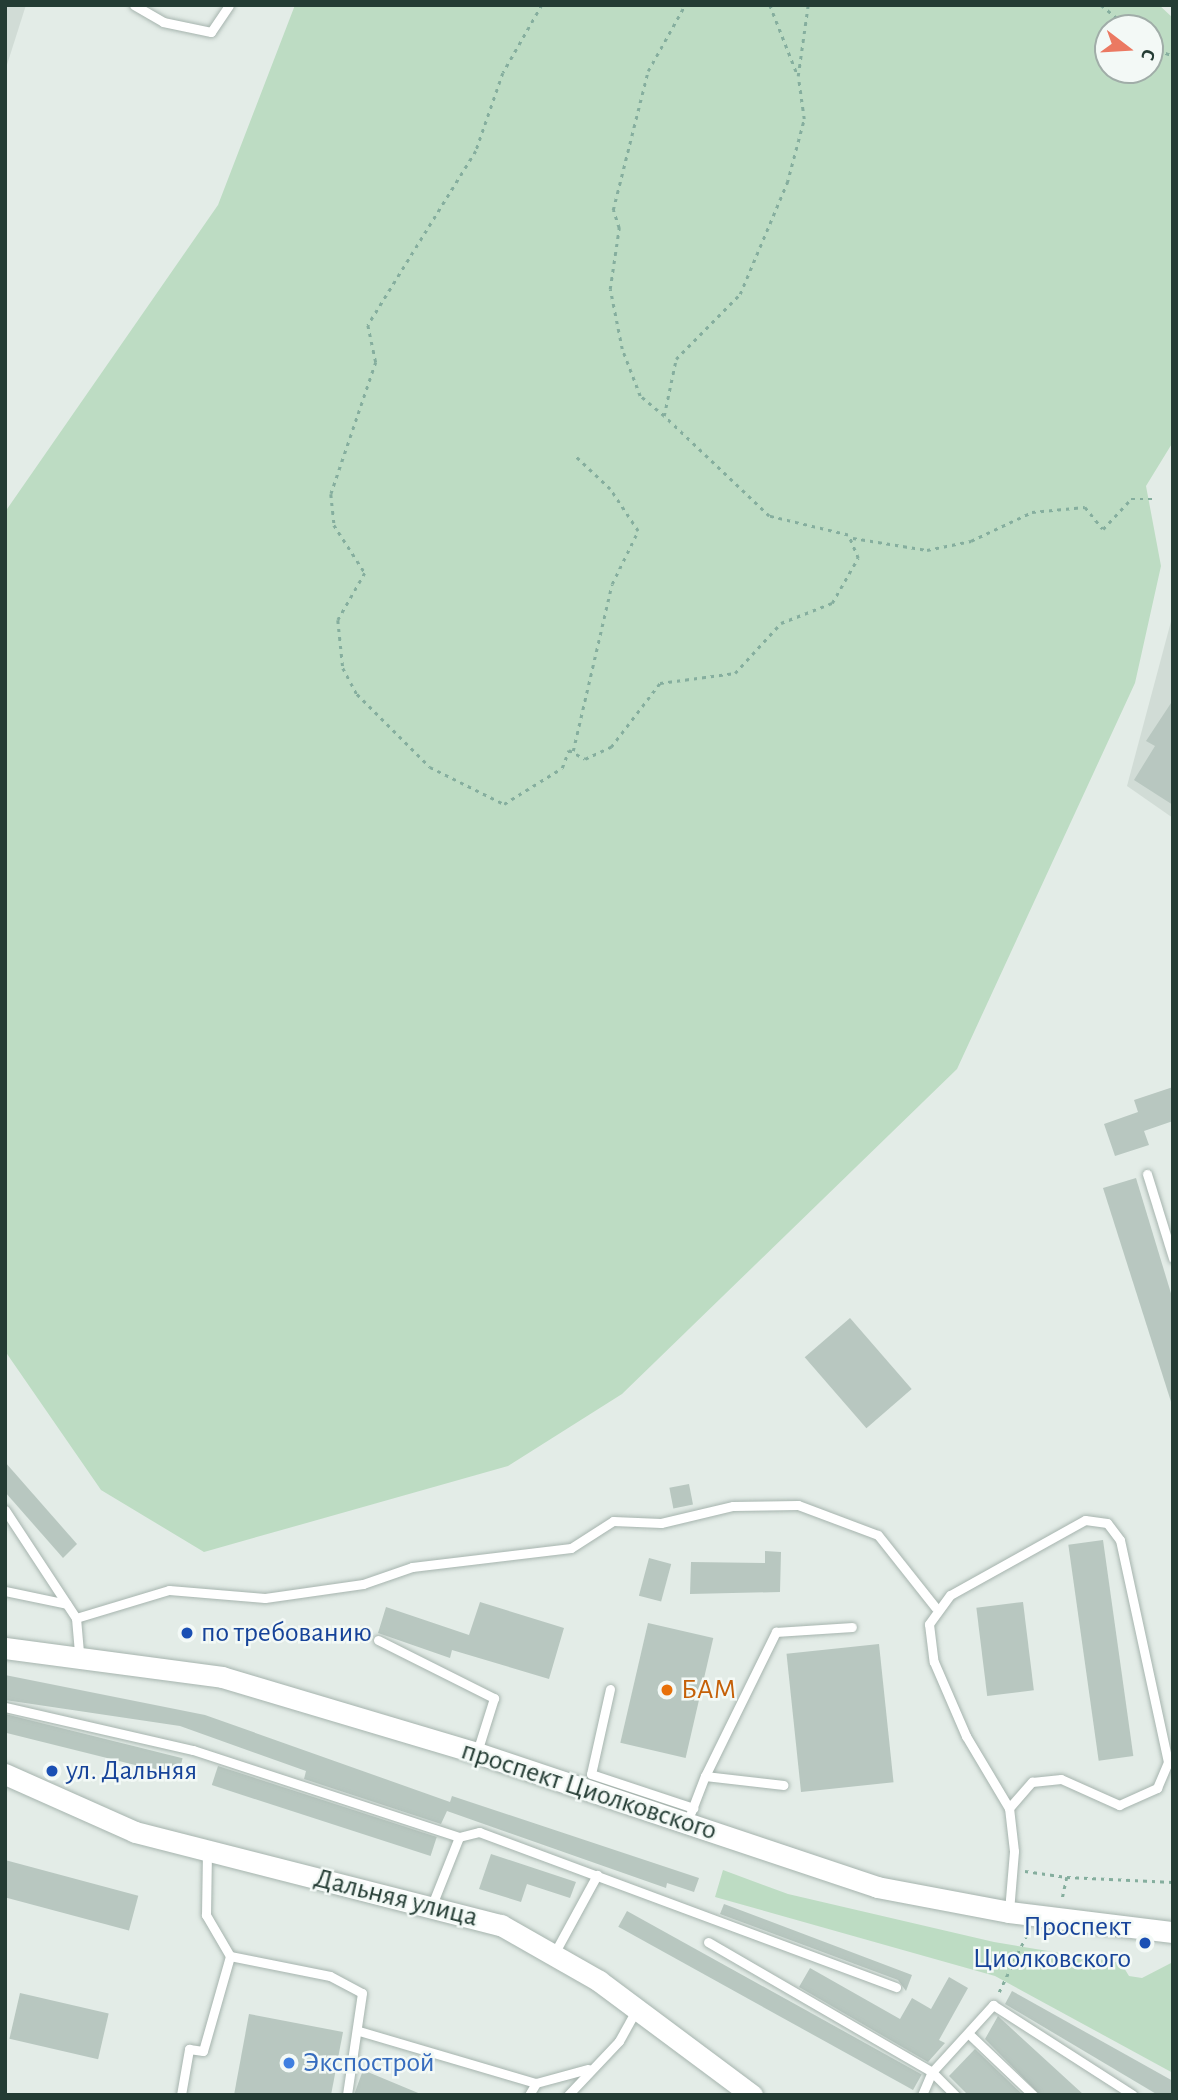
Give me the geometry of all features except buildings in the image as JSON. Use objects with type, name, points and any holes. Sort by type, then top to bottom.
[{"type":"main road","name":"проспект Циолковского","points":[[5,1648],[222,1677],[690,1816],[877,1887],[1009,1912],[1173,1932]]},
{"type":"main road","name":"Дальняя улица","points":[[5,1774],[135,1832],[432,1905],[501,1925],[555,1952],[752,2095]]},
{"type":"lane","points":[[134,5],[163,22],[211,32],[229,5]]},
{"type":"lane","points":[[1147,1174],[1173,1258]]},
{"type":"lane","points":[[76,1618],[169,1590],[265,1598],[363,1584],[412,1567],[571,1548],[613,1521],[661,1523],[746,1506],[798,1505],[878,1535],[935,1607]]},
{"type":"lane","points":[[5,1510],[76,1618],[79,1657]]},
{"type":"lane","points":[[1009,1808],[1032,1783],[1061,1779],[1119,1805],[1157,1788],[1168,1762],[1120,1540],[1107,1523],[1085,1520],[935,1607],[929,1624],[934,1662],[966,1736],[1009,1808],[1014,1851],[1009,1912]]},
{"type":"lane","points":[[5,1591],[67,1604]]},
{"type":"lane","points":[[610,1689],[591,1774],[690,1816],[705,1776],[776,1632],[852,1627]]},
{"type":"lane","points":[[378,1640],[494,1698],[477,1753]]},
{"type":"lane","points":[[5,1707],[193,1750],[458,1837],[479,1832],[896,1987]]},
{"type":"lane","points":[[705,1776],[783,1785]]},
{"type":"lane","points":[[432,1905],[458,1837]]},
{"type":"lane","points":[[181,2095],[189,2049],[203,2051],[230,1956],[206,1915],[208,1852]]},
{"type":"lane","points":[[555,1952],[597,1875]]},
{"type":"lane","points":[[708,1942],[932,2072],[955,2095]]},
{"type":"lane","points":[[230,1956],[347,1982],[362,1993],[359,2031],[347,2095]]},
{"type":"lane","points":[[922,2095],[932,2072],[970,2035],[993,2005],[1124,2092],[1133,2095]]},
{"type":"lane","points":[[568,2095],[588,2069],[619,2041],[637,2009]]},
{"type":"lane","points":[[359,2031],[536,2083],[588,2069]]},
{"type":"lane","points":[[970,2035],[1033,2095]]},
{"type":"lane","points":[[529,2095],[536,2083]]},
{"type":"path","points":[[542,5],[503,72],[476,151],[368,325],[376,362],[331,494],[331,514],[365,573],[338,620],[343,668],[372,716],[387,721],[429,767],[505,804],[562,768],[573,751],[612,584],[638,531],[610,489],[575,456]]},
{"type":"path","points":[[685,5],[648,71],[613,210],[619,228],[610,289],[622,349],[640,397],[664,416],[769,516],[895,550],[935,549],[971,541],[1032,512],[1084,507],[1103,529],[1131,499],[1154,499]]},
{"type":"path","points":[[664,416],[677,359],[740,294],[787,183],[804,119],[798,76],[769,5]]},
{"type":"path","points":[[798,76],[808,5]]},
{"type":"path","points":[[573,751],[585,759],[611,747],[660,683],[735,673],[781,623],[832,603],[858,558],[853,538]]},
{"type":"path","points":[[1067,1877],[1173,1882]]},
{"type":"path","points":[[993,2005],[1036,1916]]},
{"type":"shaded area","points":[[5,5],[26,5],[5,71]]},
{"type":"shaded area","points":[[1173,614],[1173,818],[1127,786]]},
{"type":"green space","points":[[295,5],[1159,5],[1173,18],[1173,442],[1146,486],[1161,566],[1135,683],[957,1069],[622,1394],[508,1466],[204,1552],[101,1490],[5,1351],[5,512],[218,205]]},
{"type":"green space","points":[[723,1870],[788,1894],[994,1942],[1121,1963],[1129,1976],[1142,1978],[1173,1962],[1173,2073],[995,1976],[715,1897]]},
{"type":"place","name":"по требованию","points":[[187,1633]]},
{"type":"place","name":"БАМ","points":[[667,1690]]},
{"type":"place","name":"ул. Дальняя","points":[[52,1771]]},
{"type":"place","name":"Проспект Циолковского","points":[[1145,1943]]},
{"type":"place","name":"Экспострой","points":[[289,2063]]}]
